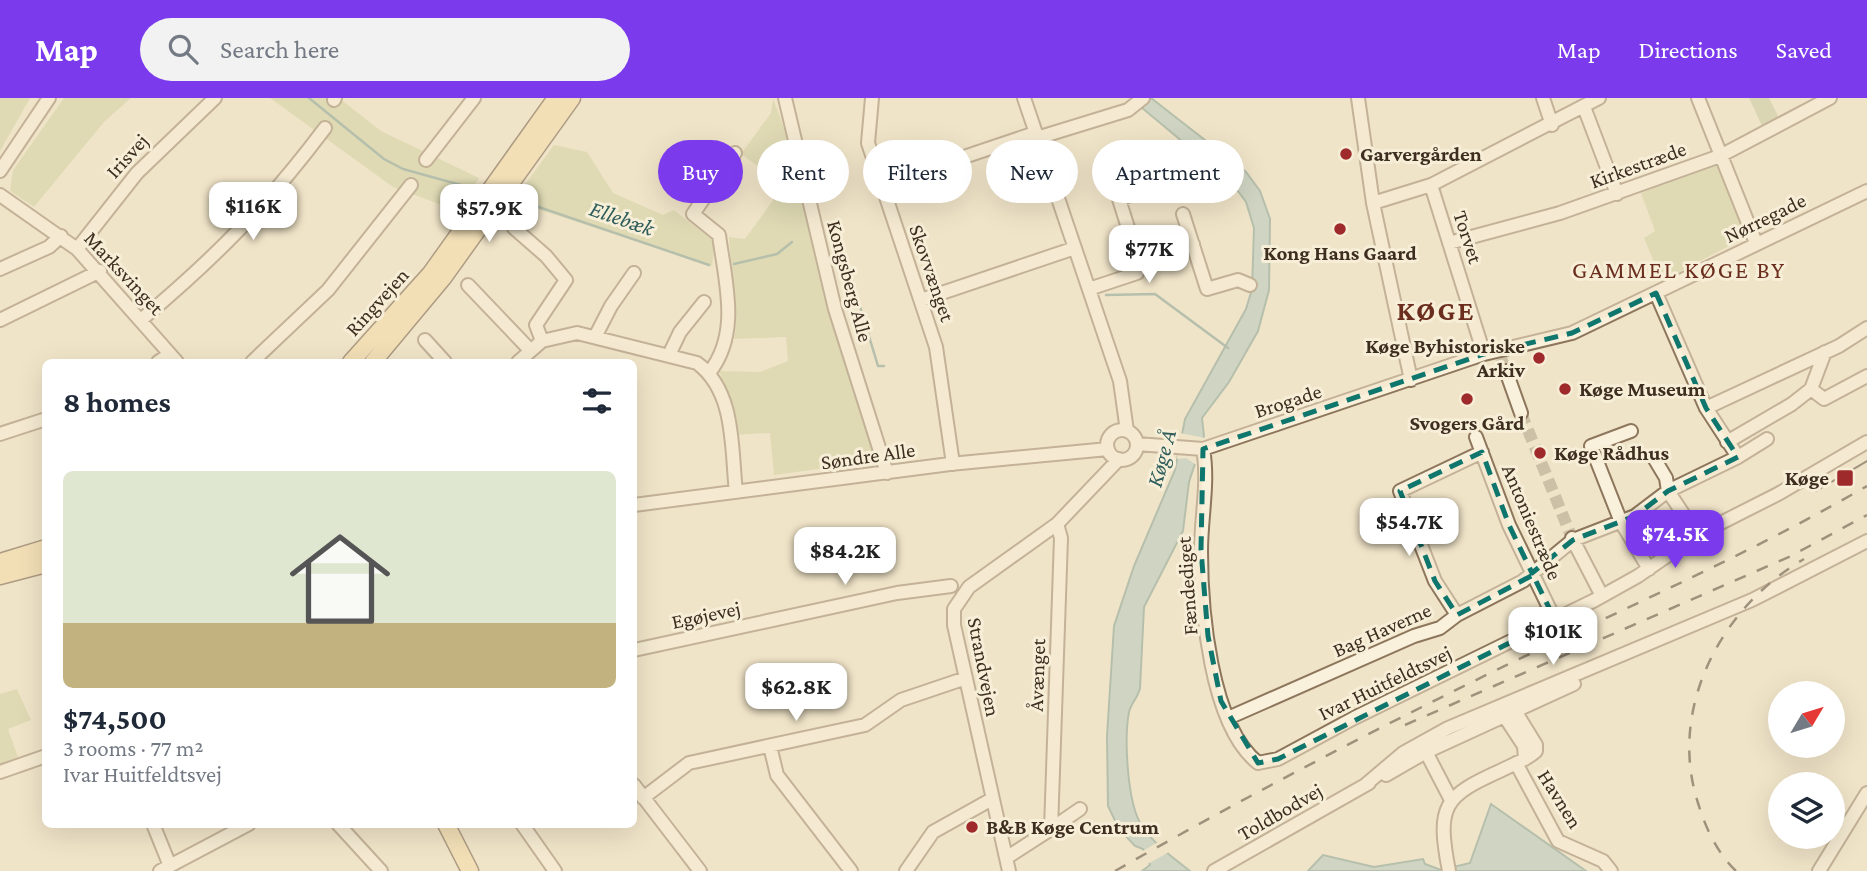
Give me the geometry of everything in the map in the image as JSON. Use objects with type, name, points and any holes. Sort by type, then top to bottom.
[{"type":"main road","name":"Ringvejen","points":[[354,359],[430,273],[556,98]]},
{"type":"main road","name":"Ringvejen","points":[[376,359],[443,278],[572,98]]},
{"type":"main road","points":[[0,562],[42,549]]},
{"type":"main road","points":[[0,576],[42,565]]},
{"type":"main road","points":[[448,828],[470,871]]},
{"type":"street","points":[[0,171],[49,98]]},
{"type":"street","name":"Irisvej","points":[[77,248],[137,173],[215,98]]},
{"type":"street","points":[[426,160],[474,98]]},
{"type":"street","name":"Kongsberg Alle","points":[[785,98],[828,284],[887,472]]},
{"type":"street","name":"Skovvænget","points":[[868,140],[872,98]]},
{"type":"street","points":[[1024,98],[1112,361],[1123,431],[1137,444],[1132,456],[1119,459],[1108,449],[1111,435],[1123,431]]},
{"type":"street","points":[[1358,98],[1373,203],[1411,380],[1485,354]]},
{"type":"street","points":[[1543,98],[1552,125]]},
{"type":"street","points":[[1373,203],[1431,185],[1552,125],[1599,98]]},
{"type":"street","name":"Kirkestræde","points":[[1455,241],[1560,213],[1720,156],[1830,98]]},
{"type":"street","points":[[972,156],[1138,102]]},
{"type":"street","points":[[1701,104],[1756,243]]},
{"type":"street","points":[[1584,107],[1617,194]]},
{"type":"street","points":[[142,318],[215,257],[254,217],[325,128]]},
{"type":"street","points":[[255,359],[328,290],[411,185]]},
{"type":"street","name":"Torvet","points":[[1431,185],[1455,241],[1485,354]]},
{"type":"street","name":"Marksvinget","points":[[0,191],[77,248],[142,318],[174,358]]},
{"type":"street","name":"Nørregade","points":[[1485,354],[1500,355],[1572,333],[1867,191]]},
{"type":"street","points":[[701,203],[693,214],[719,235],[726,286],[728,336],[723,353],[709,373]]},
{"type":"street","name":"Skovvænget","points":[[887,203],[940,362],[953,464]]},
{"type":"street","points":[[1120,203],[1139,262]]},
{"type":"street","points":[[1183,214],[1207,289],[1238,280],[1250,285]]},
{"type":"street","points":[[514,229],[546,256],[566,280],[536,325],[542,341]]},
{"type":"street","points":[[0,269],[49,247],[61,236]]},
{"type":"street","points":[[1089,289],[1137,273],[1136,263],[1193,244]]},
{"type":"street","points":[[921,300],[1075,248]]},
{"type":"street","points":[[0,320],[100,271]]},
{"type":"street","points":[[595,337],[611,306],[635,273]]},
{"type":"street","points":[[468,285],[530,350]]},
{"type":"street","points":[[1656,293],[1706,408],[1738,457]]},
{"type":"street","points":[[669,355],[680,332],[704,302]]},
{"type":"street","points":[[1706,408],[1825,352],[1867,328]]},
{"type":"street","points":[[521,359],[542,341],[577,333],[686,358],[709,373],[719,386],[726,407],[736,492]]},
{"type":"street","points":[[425,340],[442,359]]},
{"type":"street","points":[[1725,439],[1756,425],[1792,404],[1811,389],[1825,352]]},
{"type":"street","points":[[1506,371],[1521,413]]},
{"type":"street","points":[[1811,389],[1824,399],[1867,376]]},
{"type":"street","name":"Brogade","points":[[1137,444],[1203,449],[1411,380]]},
{"type":"street","points":[[0,434],[42,420]]},
{"type":"street","points":[[1457,615],[1486,603],[1532,573],[1572,539],[1635,516],[1668,491],[1738,457],[1766,439],[1756,425]]},
{"type":"street","points":[[1631,431],[1591,446],[1621,522],[1649,569]]},
{"type":"street","name":"Antoniestræde","points":[[1476,437],[1508,526],[1555,620]]},
{"type":"street","name":"Ivar Huitfeldtsvej","points":[[1228,718],[1254,759],[1258,762],[1278,759],[1354,718],[1602,596],[1649,569],[1697,535],[1778,494],[1867,442]]},
{"type":"street","name":"Søndre Alle","points":[[637,505],[953,464],[1108,449]]},
{"type":"street","name":"Fændediget","points":[[1203,449],[1202,586],[1215,671],[1228,718]]},
{"type":"street","name":"Bag Haverne","points":[[1228,718],[1414,636],[1440,628],[1457,615],[1436,581],[1400,491],[1482,452]]},
{"type":"street","points":[[1654,458],[1666,478],[1668,491],[1697,535]]},
{"type":"street","name":"Strandvejen","points":[[1009,871],[953,615],[959,599],[969,587],[1057,524],[1119,459]]},
{"type":"street","name":"Åvænget","points":[[1051,829],[1061,538],[1057,524]]},
{"type":"street","points":[[1572,539],[1602,596]]},
{"type":"street","points":[[1507,710],[1581,681],[1607,663],[1782,586],[1867,541]]},
{"type":"street","name":"Egøjevej","points":[[637,649],[897,593],[951,586]]},
{"type":"street","points":[[643,798],[689,763],[865,725],[901,700],[965,678]]},
{"type":"street","name":"Toldbodvej","points":[[1214,871],[1364,786],[1507,710]]},
{"type":"street","name":"Toldbodvej","points":[[1364,786],[1404,752],[1448,728],[1507,710]]},
{"type":"street","name":"Havnen","points":[[1507,710],[1524,746],[1521,761],[1558,841],[1603,861],[1611,871]]},
{"type":"street","points":[[770,746],[777,775],[851,871]]},
{"type":"street","points":[[1426,752],[1451,800],[1444,832],[1448,867]]},
{"type":"street","points":[[0,772],[42,757]]},
{"type":"street","name":"Havnen","points":[[1451,800],[1466,786],[1521,761]]},
{"type":"street","points":[[637,789],[700,871]]},
{"type":"street","points":[[1819,871],[1861,815],[1867,793]]},
{"type":"street","points":[[906,871],[933,832],[992,799]]},
{"type":"street","points":[[1006,858],[1080,809]]},
{"type":"street","points":[[154,828],[165,868],[241,828]]},
{"type":"street","points":[[341,828],[377,870]]},
{"type":"street","points":[[526,828],[555,871]]},
{"type":"highlighted area","points":[[1656,293],[1706,408],[1738,457],[1668,491],[1635,516],[1573,540],[1532,573],[1509,525],[1482,452],[1400,491],[1435,581],[1457,615],[1533,575],[1555,620],[1278,759],[1258,763],[1221,701],[1208,636],[1201,550],[1203,449],[1484,354],[1572,333]]},
{"type":"green space","points":[[0,98],[30,98],[0,151]]},
{"type":"green space","points":[[64,98],[131,98],[104,122],[34,207],[10,191],[13,170]]},
{"type":"green space","points":[[270,98],[339,98],[381,131],[479,178],[458,211],[393,187]]},
{"type":"green space","points":[[1749,98],[1769,98],[1780,120],[1763,128]]},
{"type":"green space","points":[[773,99],[787,140],[757,140],[757,166],[743,155],[743,151],[771,113]]},
{"type":"green space","points":[[554,145],[587,152],[613,193],[663,215],[674,210],[715,242],[712,266],[513,201]]},
{"type":"green space","points":[[1715,162],[1746,237],[1662,281],[1644,238],[1655,231],[1641,193]]},
{"type":"green space","points":[[771,203],[803,203],[830,315],[878,461],[774,475],[770,433],[734,435],[731,400],[719,371],[760,372],[788,361],[786,337],[734,339],[736,302],[729,237],[745,239]]},
{"type":"green space","points":[[17,689],[31,720],[8,729],[18,757],[0,764],[0,694]]},
{"type":"water","points":[[1151,98],[1205,140],[1181,140],[1141,107]]},
{"type":"water","points":[[1244,170],[1260,191],[1270,219],[1269,290],[1258,331],[1229,382],[1202,418],[1204,436],[1189,482],[1183,531],[1144,607],[1140,688],[1130,709],[1128,723],[1128,770],[1137,816],[1152,839],[1190,871],[1142,871],[1150,865],[1143,849],[1135,846],[1119,829],[1108,806],[1107,736],[1114,626],[1134,566],[1175,470],[1185,419],[1246,309],[1252,289],[1254,228],[1246,202]]},
{"type":"water","points":[[1491,804],[1586,871],[1308,871],[1323,855],[1374,867],[1423,859],[1425,864],[1441,870],[1470,863]]},
{"type":"pier","points":[[1180,433],[1205,438],[1198,466],[1186,458],[1177,459]]},
{"type":"pier","points":[[1160,841],[1169,852],[1144,866],[1147,863],[1141,852]]},
{"type":"waterway","name":"Ellebæk","points":[[309,98],[384,159],[403,169],[468,187]]},
{"type":"waterway","name":"Ellebæk","points":[[524,202],[709,265]]},
{"type":"waterway","name":"Ellebæk","points":[[834,237],[841,244],[878,366],[884,366]]},
{"type":"waterway","name":"Ellebæk","points":[[734,264],[777,254],[792,242]]},
{"type":"waterway","name":"Ellebæk","points":[[1106,295],[1155,294],[1228,348]]},
{"type":"tunnel","points":[[1501,358],[1506,371]]},
{"type":"tunnel","points":[[1521,413],[1572,538]]},
{"type":"tram line","points":[[1816,491],[1867,461]]},
{"type":"railway","points":[[1115,871],[1363,737],[1737,555],[1867,486]]},
{"type":"railway","points":[[1405,725],[1791,556],[1867,515]]},
{"type":"railway","points":[[1736,871],[1713,841],[1699,806],[1691,770],[1690,734],[1696,698],[1708,664],[1726,633],[1748,604],[1774,579],[1804,559]]},
{"type":"place","name":"Garvergården","points":[[1346,154]]},
{"type":"place","name":"Kong Hans Gaard","points":[[1340,229]]},
{"type":"place","name":"Køge Byhistoriske Arkiv","points":[[1539,358]]},
{"type":"place","name":"Køge Museum","points":[[1565,389]]},
{"type":"place","name":"Svogers Gård","points":[[1467,399]]},
{"type":"place","name":"Køge Rådhus","points":[[1540,453]]},
{"type":"place","name":"Køge","points":[[1845,478]]},
{"type":"place","name":"B&B Køge Centrum","points":[[972,827]]},
{"type":"district","name":"GAMMEL KØGE BY","points":[[1679,269]]},
{"type":"district","name":"KØGE","points":[[1436,310]]},
{"type":"water label","name":"Køge Å","points":[[1161,458]]}]
